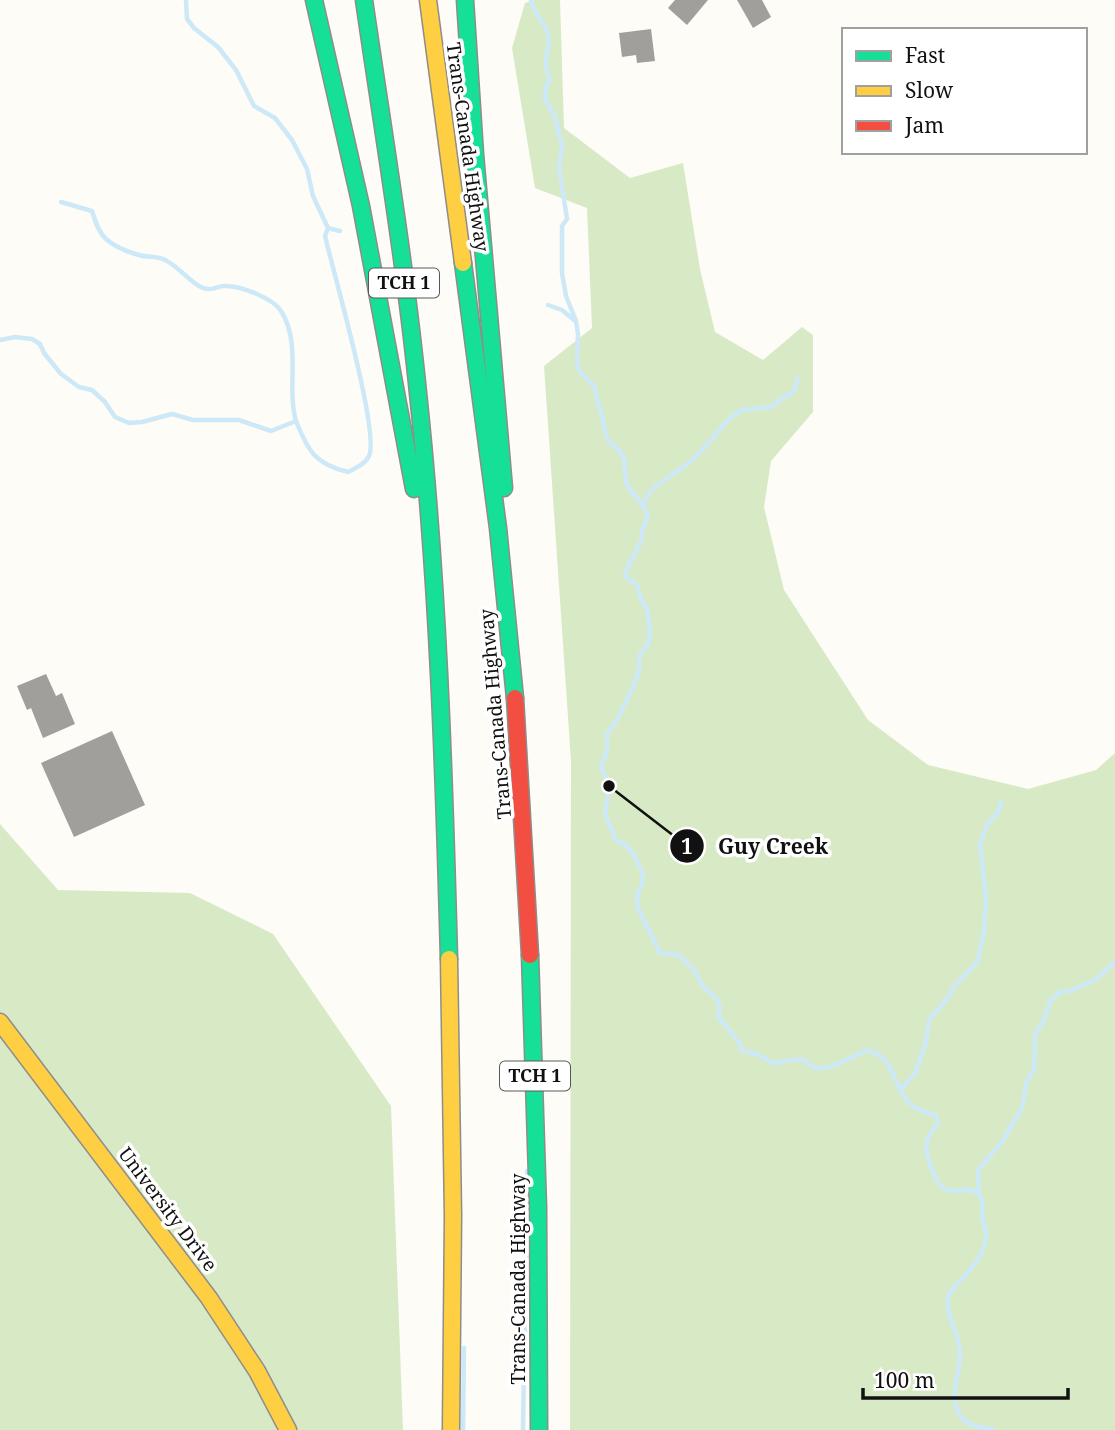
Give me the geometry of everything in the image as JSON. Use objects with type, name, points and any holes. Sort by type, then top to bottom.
[{"type":"main road","points":[[314,0],[384,322],[400,424],[431,567]]},
{"type":"main road","name":"TCH 1","points":[[364,0],[411,328],[431,567],[443,757],[454,1167],[451,1430]]},
{"type":"main road","name":"Trans-Canada Highway","points":[[428,0],[508,612],[525,816],[539,1160],[539,1430]]},
{"type":"main road","points":[[465,0],[475,154],[505,481],[498,528]]},
{"type":"main road","name":"University Drive","points":[[0,1022],[209,1298],[257,1371],[288,1430]]},
{"type":"green space","points":[[533,0],[560,0],[564,128],[630,178],[683,163],[700,269],[715,332],[763,360],[802,327],[813,335],[813,412],[771,461],[764,507],[784,590],[868,720],[928,765],[1028,789],[1096,770],[1115,753],[1115,1430],[570,1430],[571,761],[544,366],[592,328],[587,208],[535,188],[512,48],[525,3]]},
{"type":"green space","points":[[0,824],[58,890],[190,893],[273,934],[391,1106],[403,1430],[0,1430]]},
{"type":"building","points":[[675,0],[708,0],[687,25],[668,8]]},
{"type":"building","points":[[737,0],[762,0],[771,17],[753,28]]},
{"type":"building","points":[[651,29],[655,61],[637,63],[636,55],[622,57],[619,33]]},
{"type":"building","points":[[46,674],[56,696],[62,693],[75,724],[43,738],[31,708],[27,710],[17,686]]},
{"type":"building","points":[[112,731],[145,805],[74,837],[41,763]]},
{"type":"waterway","points":[[186,0],[187,19],[218,47],[236,70],[254,106],[275,118],[292,140],[307,169],[313,196],[328,228],[340,231]]},
{"type":"waterway","points":[[531,0],[549,41],[546,66],[550,80],[546,85],[545,99],[555,117],[562,147],[559,167],[567,219],[562,226],[562,273],[566,296],[576,321],[577,362],[580,372],[594,386],[608,441],[624,458],[626,484],[648,516],[642,539],[625,573],[627,578],[637,585],[642,602],[647,608],[650,635],[647,646],[640,654],[639,671],[633,687],[607,734],[607,751],[601,767],[609,786],[605,814],[616,840],[635,856],[643,875],[637,895],[638,908],[660,953],[679,955],[695,971],[702,985],[717,999],[720,1007],[718,1016],[742,1050],[759,1055],[772,1063],[799,1059],[814,1068],[836,1065],[869,1050],[885,1060],[910,1104],[936,1115],[938,1123],[926,1146],[933,1172],[942,1187],[974,1191],[980,1196],[986,1233],[985,1245],[977,1261],[948,1295],[948,1311],[960,1353],[955,1390],[956,1405],[965,1421],[974,1426],[995,1430]]},
{"type":"waterway","points":[[61,202],[92,211],[103,236],[122,249],[142,256],[162,258],[203,288],[238,288],[255,293],[277,306],[291,337],[292,394],[296,421]]},
{"type":"waterway","points":[[0,340],[15,337],[32,339],[40,344],[61,374],[79,387],[92,390],[105,402],[115,417],[129,423],[172,414],[193,420],[239,420],[271,431],[296,421],[314,455],[328,465],[348,472],[367,459],[371,441],[362,386],[325,236],[328,228]]},
{"type":"waterway","points":[[548,305],[562,310],[574,320]]},
{"type":"waterway","points":[[643,506],[648,494],[694,459],[731,417],[742,410],[772,407],[794,391],[798,378]]},
{"type":"waterway","points":[[901,1089],[915,1074],[926,1042],[929,1020],[950,995],[954,986],[977,962],[984,933],[986,898],[980,844],[987,825],[999,811],[1001,801]]},
{"type":"waterway","points":[[979,1194],[978,1170],[1002,1142],[1022,1108],[1027,1080],[1034,1070],[1035,1035],[1045,1018],[1050,1001],[1060,992],[1070,991],[1095,980],[1115,962]]},
{"type":"waterway","points":[[523,1430],[527,1171]]},
{"type":"waterway","points":[[463,1430],[464,1348]]},
{"type":"traffic: fast","points":[[314,0],[361,206],[414,489]]},
{"type":"traffic: fast","points":[[364,0],[407,295],[425,464],[439,676],[449,959]]},
{"type":"traffic: fast","points":[[465,0],[475,154],[504,488]]},
{"type":"traffic: fast","points":[[463,263],[498,528],[515,698]]},
{"type":"traffic: fast","points":[[530,955],[538,1208],[539,1430]]},
{"type":"traffic: slow","points":[[428,0],[463,263]]},
{"type":"traffic: slow","points":[[449,959],[453,1216],[451,1430]]},
{"type":"traffic: slow","points":[[0,1022],[209,1298],[257,1371],[288,1430]]},
{"type":"traffic: jam","points":[[515,698],[530,955]]},
{"type":"place","name":"Guy Creek","points":[[609,786]]}]
